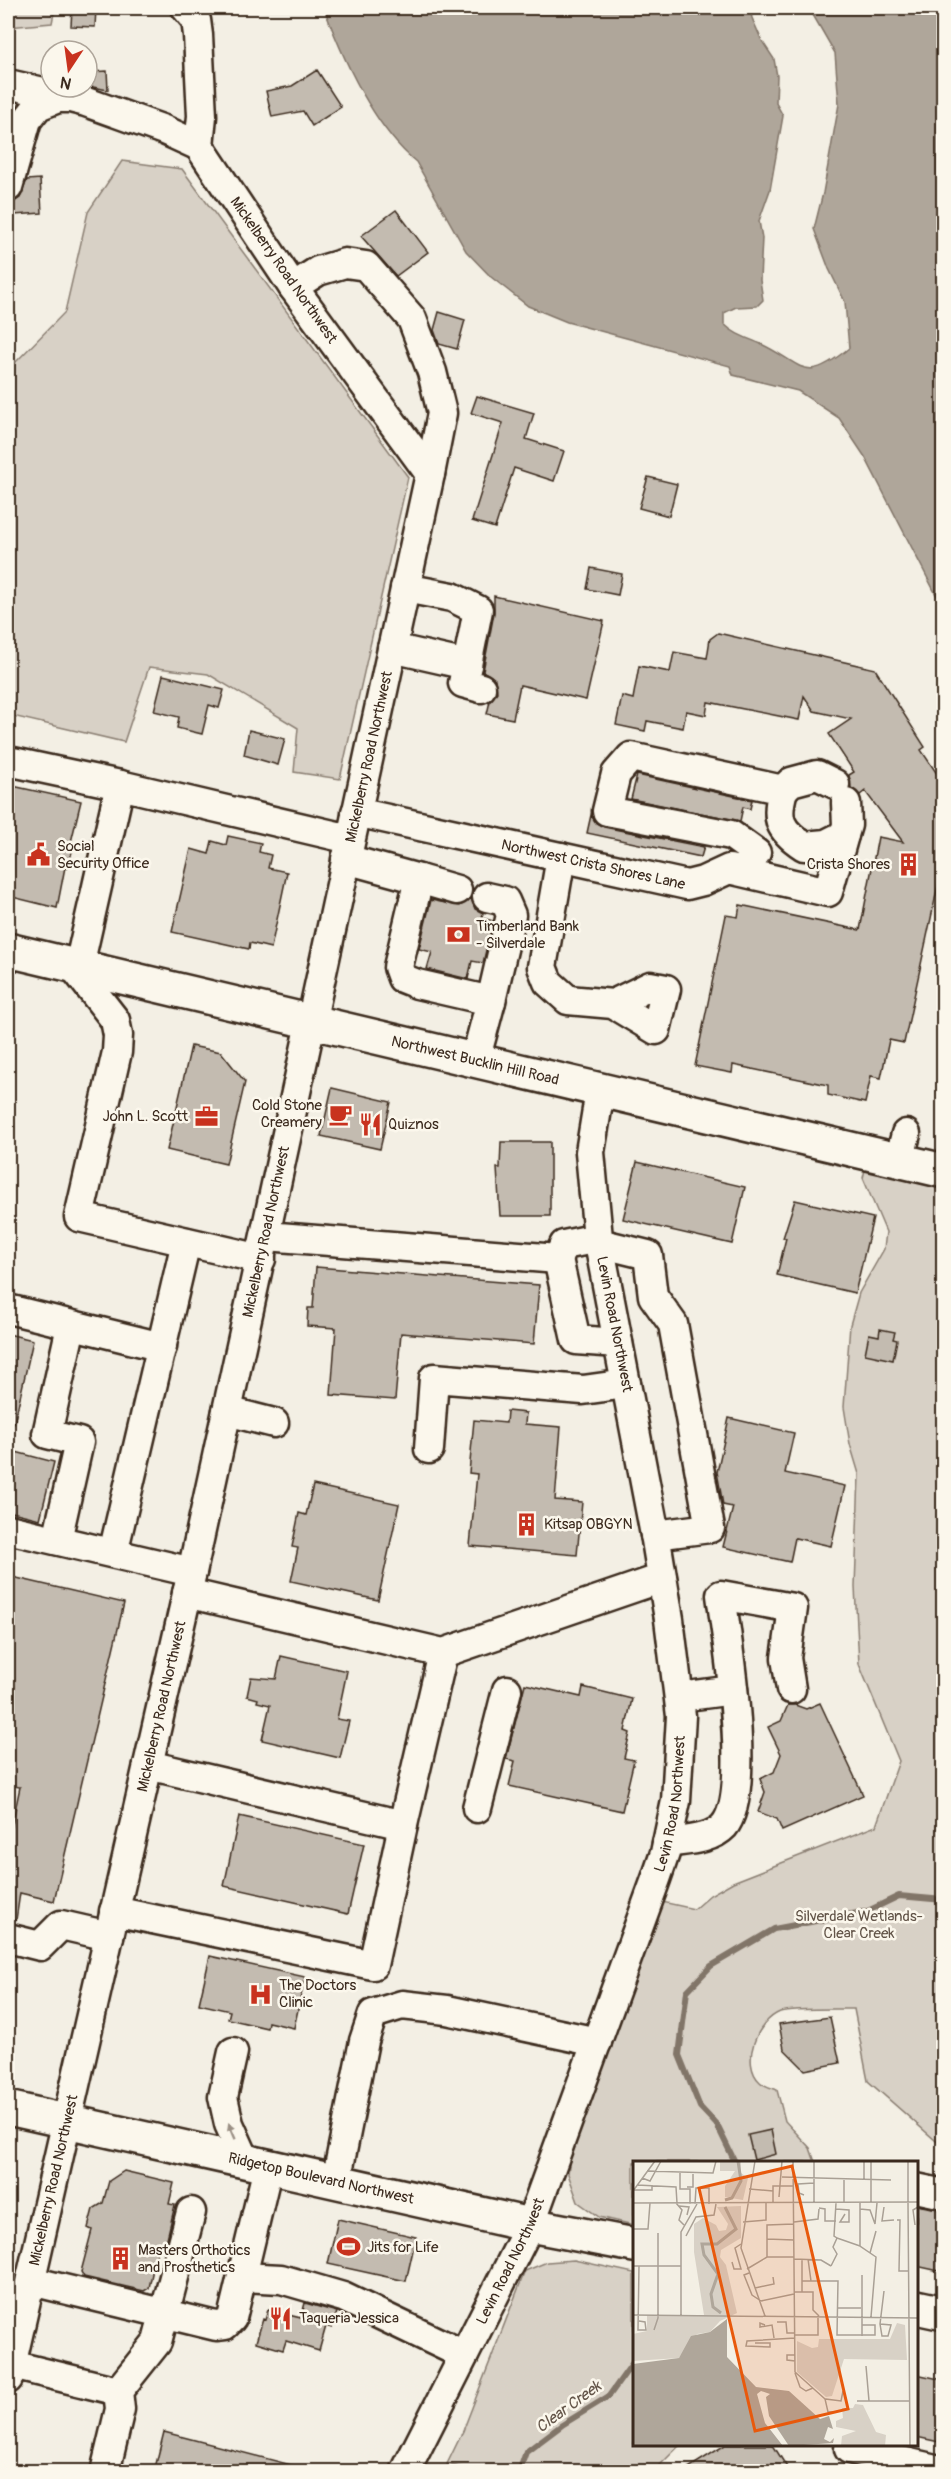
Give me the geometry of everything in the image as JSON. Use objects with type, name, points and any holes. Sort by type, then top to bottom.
[{"type":"main road","name":"Northwest Bucklin Hill Road","points":[[8,950],[600,1091],[903,1147],[941,1171]]},
{"type":"main road","name":"Ridgetop Boulevard Northwest","points":[[8,2108],[530,2225],[633,2245]]},
{"type":"main road","points":[[918,2307],[944,2313]]},
{"type":"street","points":[[73,99],[164,130],[199,147],[202,116],[198,35],[196,20],[186,8]]},
{"type":"street","points":[[8,84],[39,91]]},
{"type":"street","points":[[8,187],[24,129],[31,113],[47,100],[58,99]]},
{"type":"street","name":"Mickelberry Road Northwest","points":[[9,2369],[31,2282],[190,1582],[430,474],[293,287],[199,147]]},
{"type":"street","points":[[293,287],[318,271],[345,262],[366,266],[412,319],[432,372],[442,413],[430,474]]},
{"type":"street","points":[[392,648],[474,676],[478,610],[452,597],[405,588]]},
{"type":"street","points":[[756,853],[731,835],[608,811],[616,774],[631,757],[783,790]]},
{"type":"street","points":[[8,760],[120,785],[348,849],[419,879],[458,890]]},
{"type":"street","points":[[729,869],[828,892],[848,825],[841,794],[818,775],[791,782],[783,790],[778,811],[785,834],[804,846],[826,844],[844,835]]},
{"type":"street","points":[[120,785],[76,966],[115,1020],[118,1035],[117,1052],[79,1217],[186,1242],[263,1248],[558,1258]]},
{"type":"street","name":"Northwest Crista Shores Lane","points":[[356,812],[687,885],[729,869],[785,834]]},
{"type":"street","points":[[561,857],[542,967],[548,982],[568,1000],[613,1004]]},
{"type":"street","points":[[419,879],[398,967],[402,978],[417,984],[491,1001]]},
{"type":"street","points":[[475,1061],[511,915],[504,901],[487,897]]},
{"type":"street","name":"Levin Road Northwest","points":[[405,2472],[530,2225],[667,1843],[679,1772],[680,1697],[662,1578],[598,1241],[591,1152],[600,1091]]},
{"type":"street","points":[[618,1343],[576,1340],[558,1258],[564,1245],[598,1241],[648,1255],[653,1296],[673,1324],[710,1528],[655,1535]]},
{"type":"street","points":[[113,1553],[186,1242]]},
{"type":"street","points":[[8,1310],[162,1347]]},
{"type":"street","points":[[57,1540],[78,1442],[47,1434],[71,1326]]},
{"type":"street","points":[[429,1449],[434,1378],[583,1390],[626,1384]]},
{"type":"street","points":[[227,1412],[274,1423]]},
{"type":"street","points":[[8,1529],[113,1553],[190,1582],[443,1653],[662,1578]]},
{"type":"street","points":[[667,1843],[708,1836],[722,1828],[732,1815],[737,1781],[736,1724],[721,1595],[793,1608],[786,1658],[791,1689]]},
{"type":"street","points":[[8,1938],[40,1946],[61,1925],[112,1923],[373,1965],[443,1653]]},
{"type":"street","points":[[477,1808],[507,1690]]},
{"type":"street","points":[[680,1697],[733,1690]]},
{"type":"street","points":[[148,1765],[403,1825]]},
{"type":"street","points":[[336,2182],[364,2041],[373,2014],[402,2005],[447,2010],[597,2042]]},
{"type":"street","points":[[31,2282],[216,2325],[225,2325],[232,2318],[242,2277],[257,2164],[229,2124],[223,2097],[233,2052]]},
{"type":"street","points":[[918,2188],[944,2194]]},
{"type":"street","points":[[105,2472],[120,2409],[118,2391],[155,2346],[191,2212]]},
{"type":"street","points":[[242,2277],[281,2278],[343,2297],[464,2355]]},
{"type":"street","points":[[9,2369],[118,2391]]},
{"type":"street","points":[[850,2446],[849,2449],[944,2471]]},
{"type":"green space","points":[[8,8],[55,8],[52,23],[8,27]]},
{"type":"green space","points":[[122,161],[182,169],[408,477],[340,779],[294,772],[298,728],[208,674],[149,667],[124,742],[8,715],[8,370],[65,312],[88,212]]},
{"type":"green space","name":"Silverdale Wetlands- Clear Creek","points":[[869,1153],[943,1171],[943,2147],[868,2081],[854,2009],[780,2012],[764,2024],[758,2033],[751,2054],[751,2064],[760,2082],[777,2090],[785,2121],[810,2148],[815,2161],[633,2161],[633,2225],[599,2217],[578,2202],[568,2174],[577,2096],[649,1899],[694,1909],[710,1895],[733,1882],[876,1826],[899,1761],[859,1664],[855,1587],[859,1474],[850,1444],[844,1407],[850,1325],[859,1293],[884,1249],[886,1232],[863,1178]]},
{"type":"green space","points":[[574,2260],[633,2273],[633,2446],[679,2446],[654,2471],[480,2472],[447,2464],[463,2431],[525,2271],[547,2262]]},
{"type":"shaded area","points":[[324,8],[750,8],[762,41],[774,59],[777,76],[776,103],[783,116],[770,190],[759,221],[762,238],[760,280],[763,300],[757,306],[736,307],[724,313],[724,324],[737,334],[775,351],[804,368],[812,369],[834,360],[849,348],[845,302],[829,269],[814,229],[839,104],[835,53],[809,8],[943,8],[943,608],[865,457],[839,418],[798,391],[733,375],[730,366],[567,322],[528,306],[491,277],[466,251],[416,162],[400,147],[373,111],[340,49]]},
{"type":"building","points":[[72,8],[96,8],[95,27],[71,26]]},
{"type":"building","points":[[317,70],[341,107],[312,126],[303,111],[272,117],[266,91],[292,86]]},
{"type":"building","points":[[99,71],[107,71],[108,90],[99,88]]},
{"type":"building","points":[[40,179],[42,213],[14,215],[13,202],[20,198],[27,180]]},
{"type":"building","points":[[396,210],[428,252],[396,276],[361,236]]},
{"type":"building","points":[[439,312],[465,320],[457,349],[439,344],[434,330]]},
{"type":"building","points":[[477,396],[534,413],[526,439],[564,451],[554,481],[514,468],[495,528],[472,521],[503,423],[471,413]]},
{"type":"building","points":[[648,477],[677,484],[669,516],[639,508]]},
{"type":"building","points":[[591,568],[622,574],[618,595],[587,589]]},
{"type":"building","points":[[494,596],[604,621],[586,700],[520,685],[513,719],[487,714],[490,701],[497,692],[495,679],[483,671],[494,613]]},
{"type":"building","name":"Crista Shores","points":[[718,633],[875,669],[925,747],[921,750],[944,784],[944,858],[904,1043],[889,1040],[881,1078],[871,1076],[865,1103],[828,1095],[828,1085],[733,1065],[732,1073],[695,1066],[726,915],[738,917],[740,905],[860,930],[878,837],[903,842],[865,791],[860,795],[851,788],[849,775],[854,772],[829,734],[851,719],[814,711],[804,696],[799,720],[708,702],[706,715],[686,711],[683,728],[647,721],[645,731],[616,725],[622,696],[633,699],[639,666],[670,672],[674,652],[707,658],[710,639]]},
{"type":"building","points":[[163,675],[224,690],[219,708],[209,705],[202,734],[177,728],[179,717],[154,711]]},
{"type":"building","points":[[249,730],[285,739],[278,765],[244,755]]},
{"type":"building","points":[[637,775],[752,800],[750,809],[743,807],[740,821],[631,799]]},
{"type":"building","name":"Social Security Office","points":[[8,785],[81,801],[71,842],[74,843],[68,868],[65,867],[57,908],[8,896]]},
{"type":"building","points":[[591,815],[596,823],[604,827],[704,847],[701,857],[587,833]]},
{"type":"building","points":[[228,836],[261,843],[259,852],[271,855],[268,868],[287,872],[271,948],[250,943],[249,949],[172,932],[191,849],[209,854],[212,841],[226,845]]},
{"type":"building","name":"Timberland Bank - Silverdale","points":[[471,898],[475,909],[483,913],[482,918],[493,921],[483,963],[472,961],[468,979],[427,969],[432,952],[419,949],[431,900],[460,906]]},
{"type":"building","name":"John L. Scott","points":[[191,1046],[221,1052],[245,1082],[226,1164],[167,1150]]},
{"type":"building","points":[[332,1088],[391,1102],[380,1149],[321,1136]]},
{"type":"building","points":[[501,1142],[550,1142],[550,1216],[500,1216],[497,1168],[500,1168]]},
{"type":"building","points":[[637,1162],[745,1187],[732,1244],[623,1219]]},
{"type":"building","points":[[795,1200],[873,1218],[855,1293],[777,1275],[786,1238],[783,1238]]},
{"type":"building","points":[[316,1267],[539,1285],[534,1344],[401,1333],[395,1400],[331,1395],[336,1328],[307,1326],[308,1308],[313,1308]]},
{"type":"building","points":[[880,1329],[895,1332],[893,1339],[897,1340],[893,1360],[865,1354],[869,1334],[879,1336]]},
{"type":"building","points":[[8,1334],[33,1340],[14,1424],[8,1423]]},
{"type":"building","points":[[507,1411],[526,1413],[525,1424],[561,1427],[555,1500],[582,1502],[577,1555],[470,1546],[477,1474],[469,1473],[474,1420],[506,1423]]},
{"type":"building","points":[[729,1418],[794,1433],[785,1473],[845,1486],[831,1546],[795,1538],[790,1562],[723,1547],[733,1507],[723,1505],[717,1472]]},
{"type":"building","points":[[8,1450],[54,1462],[40,1519],[8,1511]]},
{"type":"building","points":[[313,1485],[399,1504],[378,1600],[291,1581],[298,1548],[292,1547],[299,1513],[306,1515]]},
{"type":"building","points":[[8,1576],[124,1603],[54,1901],[20,1893],[16,1920],[8,1920],[8,1844],[20,1787],[8,1785]]},
{"type":"building","points":[[281,1656],[347,1671],[337,1719],[349,1721],[340,1758],[262,1740],[270,1705],[257,1702],[258,1699],[247,1696],[251,1677],[276,1679]]},
{"type":"building","points":[[525,1684],[581,1697],[583,1687],[632,1699],[625,1731],[630,1733],[624,1758],[634,1760],[622,1811],[509,1786],[515,1761],[506,1759]]},
{"type":"building","points":[[820,1703],[863,1795],[782,1831],[777,1819],[758,1812],[765,1792],[760,1779],[774,1772],[781,1754],[768,1727],[781,1721],[788,1705],[806,1709]]},
{"type":"building","points":[[239,1816],[364,1844],[348,1914],[224,1886]]},
{"type":"building","name":"The Doctors Clinic","points":[[210,1956],[305,1977],[294,2028],[268,2022],[267,2028],[228,2019],[230,2011],[199,2004]]},
{"type":"building","points":[[830,2017],[840,2063],[805,2070],[784,2049],[779,2024]]},
{"type":"building","points":[[771,2130],[776,2154],[754,2160],[748,2135]]},
{"type":"building","points":[[124,2171],[174,2183],[169,2204],[175,2205],[165,2247],[158,2245],[149,2288],[144,2291],[84,2277],[81,2272],[92,2230],[88,2228],[93,2209],[103,2203],[109,2181]]},
{"type":"building","points":[[918,2205],[944,2210],[944,2272],[918,2266]]},
{"type":"building","points":[[338,2219],[416,2237],[406,2281],[328,2264]]},
{"type":"building","points":[[305,2303],[337,2312],[332,2328],[326,2326],[319,2351],[286,2341],[283,2350],[256,2342],[268,2310],[301,2318]]},
{"type":"building","points":[[918,2374],[944,2380],[944,2443],[918,2437]]},
{"type":"building","points":[[164,2432],[295,2466],[294,2472],[154,2472]]},
{"type":"building","points":[[723,2446],[774,2446],[790,2472],[682,2472]]},
{"type":"waterway","name":"Clear Creek","points":[[735,2161],[717,2125],[700,2107],[679,2055],[687,1991],[711,1966],[774,1929],[868,1911],[899,1896],[944,1900]]},
{"type":"waterway","name":"Clear Creek","points":[[519,2472],[526,2452],[562,2425],[609,2396],[633,2362]]},
{"type":"place","name":"Social Security Office","points":[[39,855]]},
{"type":"place","name":"Crista Shores","points":[[908,864]]},
{"type":"place","name":"Timberland Bank - Silverdale","points":[[458,935]]},
{"type":"place","name":"Cold Stone Creamery","points":[[340,1114]]},
{"type":"place","name":"John L. Scott","points":[[206,1116]]},
{"type":"place","name":"Quiznos","points":[[370,1124]]},
{"type":"place","name":"Kitsap OBGYN","points":[[526,1524]]},
{"type":"place","name":"The Doctors Clinic","points":[[261,1994]]},
{"type":"place","name":"Jits for Life","points":[[349,2247]]},
{"type":"place","name":"Masters Orthotics and Prosthetics","points":[[120,2259]]},
{"type":"place","name":"Taqueria Jessica","points":[[281,2318]]}]
